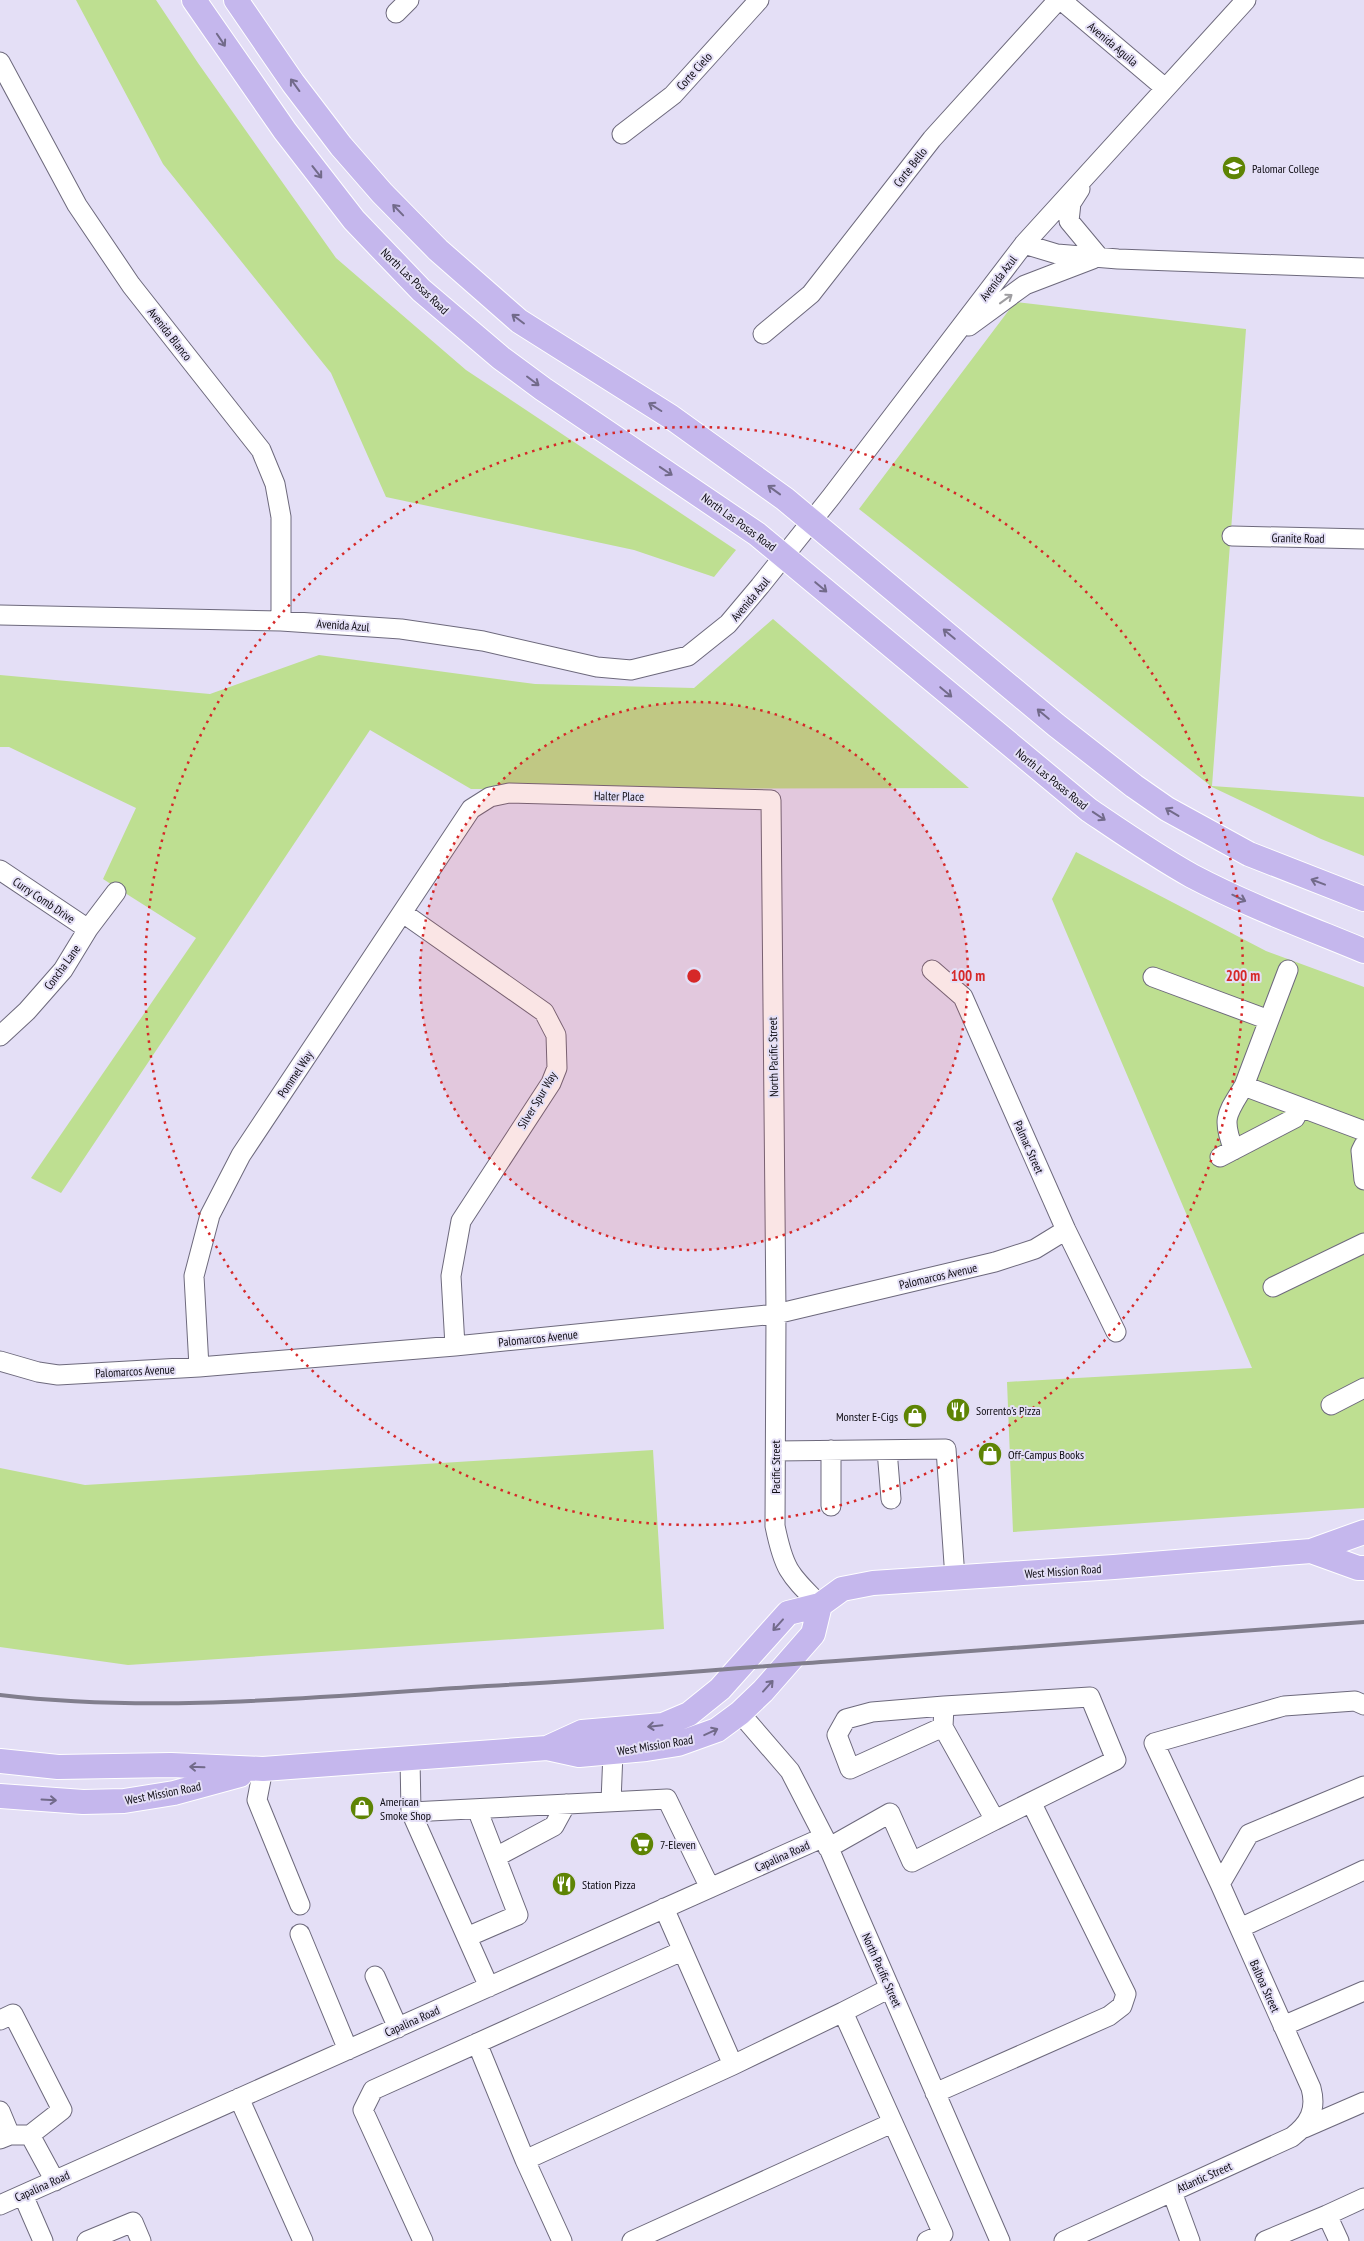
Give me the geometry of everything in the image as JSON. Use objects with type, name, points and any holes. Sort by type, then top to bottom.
[{"type":"main road","name":"North Las Posas Road","points":[[194,0],[285,131],[354,220],[422,290],[472,334],[544,390],[730,515],[784,556],[1089,810],[1133,840],[1193,876],[1245,901],[1364,951]]},
{"type":"main road","points":[[236,0],[293,83],[341,146],[382,193],[438,250],[519,320],[670,417],[785,499],[1056,725],[1134,786],[1167,809],[1249,854],[1364,899]]},
{"type":"main road","name":"West Mission Road","points":[[547,1748],[582,1732],[663,1725],[689,1714],[720,1689],[788,1613],[820,1605],[842,1590],[873,1583],[1311,1552],[1364,1532]]},
{"type":"main road","name":"West Mission Road","points":[[1311,1552],[1358,1568],[1364,1568]]},
{"type":"main road","name":"West Mission Road","points":[[0,1760],[58,1767],[171,1766],[263,1769],[547,1748],[579,1755],[654,1748],[697,1738],[717,1730],[740,1713],[763,1691],[813,1634],[820,1605]]},
{"type":"main road","name":"West Mission Road","points":[[0,1796],[83,1802],[124,1801],[168,1794],[263,1769]]},
{"type":"street","name":"Corte Cielo","points":[[622,134],[673,95],[759,0]]},
{"type":"street","name":"Avenida Aguila","points":[[1060,0],[1165,88]]},
{"type":"street","name":"Corte Bello","points":[[763,334],[811,294],[932,139],[1060,0]]},
{"type":"street","name":"Avenida Azul","points":[[0,615],[281,621],[401,629],[483,641],[597,667],[631,670],[688,656],[728,624],[784,556],[1024,244],[1246,0]]},
{"type":"street","name":"Avenida Blanco","points":[[0,62],[76,206],[131,285],[261,450],[276,484],[281,517],[281,621]]},
{"type":"street","points":[[1098,162],[1071,203],[1069,221],[1099,257]]},
{"type":"street","points":[[1024,244],[1057,254],[1169,262],[1364,268]]},
{"type":"street","points":[[952,338],[1025,285],[1099,257]]},
{"type":"street","name":"Granite Road","points":[[1232,536],[1364,539]]},
{"type":"street","name":"Halter Place","points":[[471,809],[490,797],[509,793],[771,800]]},
{"type":"street","name":"North Pacific Street","points":[[771,800],[776,1314]]},
{"type":"street","name":"Pommel Way","points":[[199,1367],[194,1276],[210,1215],[241,1155],[471,809]]},
{"type":"street","name":"Curry Comb Drive","points":[[0,870],[88,929]]},
{"type":"street","name":"Concha Lane","points":[[0,1036],[27,1011],[63,970],[88,929],[116,892]]},
{"type":"street","name":"Silver Spur Way","points":[[403,913],[544,1012],[556,1035],[557,1068],[551,1083],[460,1221],[451,1276],[455,1346]]},
{"type":"street","name":"Palmac Street","points":[[932,970],[963,997],[1066,1230],[1116,1332]]},
{"type":"street","points":[[1288,970],[1244,1086],[1228,1112],[1226,1130],[1227,1153],[1296,1118],[1300,1106]]},
{"type":"street","points":[[1153,977],[1269,1020]]},
{"type":"street","points":[[1244,1086],[1364,1131]]},
{"type":"street","points":[[1364,1145],[1361,1151],[1364,1180]]},
{"type":"street","name":"Palomarcos Avenue","points":[[0,1361],[38,1372],[58,1374],[199,1367],[455,1346],[776,1314],[995,1262],[1035,1249],[1066,1230]]},
{"type":"street","points":[[1273,1287],[1364,1243]]},
{"type":"street","name":"Pacific Street","points":[[776,1314],[775,1526],[782,1559],[792,1577],[820,1605]]},
{"type":"street","points":[[1331,1405],[1364,1388]]},
{"type":"street","points":[[776,1451],[946,1449],[955,1578]]},
{"type":"street","points":[[831,1450],[831,1506]]},
{"type":"street","points":[[887,1450],[891,1499]]},
{"type":"street","points":[[943,1728],[850,1769],[837,1735],[846,1719],[872,1712],[944,1706],[1090,1697],[1116,1760],[995,1820],[943,1728],[944,1706]]},
{"type":"street","name":"Balboa Street","points":[[1304,2128],[1315,2103],[1310,2088],[1240,1928],[1154,1743],[1284,1706],[1355,1701],[1364,1705]]},
{"type":"street","name":"North Pacific Street","points":[[740,1713],[790,1771],[826,1843],[1000,2241]]},
{"type":"street","points":[[611,1802],[613,1752]]},
{"type":"street","points":[[410,1758],[411,1812],[490,1987]]},
{"type":"street","points":[[263,1769],[257,1800],[300,1904]]},
{"type":"street","points":[[1220,1884],[1249,1834],[1364,1786]]},
{"type":"street","points":[[411,1812],[667,1799],[710,1888]]},
{"type":"street","points":[[936,2093],[1109,2016],[1122,2006],[1126,1994],[1031,1802]]},
{"type":"street","points":[[496,1857],[554,1826],[566,1804]]},
{"type":"street","points":[[467,1937],[518,1915],[477,1809]]},
{"type":"street","name":"Capalina Road","points":[[0,2205],[664,1908],[826,1843],[890,1814],[912,1862],[995,1820]]},
{"type":"street","points":[[1240,1928],[1364,1870]]},
{"type":"street","points":[[664,1908],[733,2065]]},
{"type":"street","points":[[300,1934],[348,2050]]},
{"type":"street","points":[[423,2241],[363,2110],[373,2090],[682,1951]]},
{"type":"street","points":[[376,1976],[398,2028]]},
{"type":"street","points":[[525,2160],[733,2065],[890,1988]]},
{"type":"street","points":[[1283,2026],[1364,1991]]},
{"type":"street","points":[[843,2012],[943,2234],[927,2241]]},
{"type":"street","points":[[0,2020],[13,2014],[62,2110],[30,2135],[5,2137],[0,2111]]},
{"type":"street","points":[[477,2043],[525,2160],[562,2241]]},
{"type":"street","points":[[239,2098],[303,2241]]},
{"type":"street","name":"Atlantic Street","points":[[1064,2241],[1292,2137],[1304,2128],[1364,2102]]},
{"type":"street","points":[[632,2241],[892,2123]]},
{"type":"street","points":[[30,2135],[55,2181]]},
{"type":"street","points":[[1172,2192],[1190,2241]]},
{"type":"street","points":[[23,2195],[43,2241]]},
{"type":"street","points":[[1265,2241],[1364,2198]]},
{"type":"street","points":[[1327,2215],[1338,2241]]},
{"type":"street","points":[[87,2241],[133,2222],[141,2241]]},
{"type":"green space","points":[[76,0],[156,0],[198,63],[336,258],[466,370],[736,550],[714,577],[634,550],[386,497],[331,373],[163,164]]},
{"type":"green space","points":[[1015,302],[1246,329],[1212,786],[1364,797],[1364,856],[1321,839],[1212,787],[859,509]]},
{"type":"green space","points":[[773,619],[969,788],[471,789],[370,730],[61,1193],[31,1178],[196,938],[103,879],[136,808],[9,747],[0,747],[0,675],[210,694],[319,655],[535,684],[694,688]]},
{"type":"green space","points":[[1076,852],[1266,951],[1364,987],[1364,1508],[1013,1532],[1007,1382],[1252,1368],[1052,899]]},
{"type":"green space","points":[[653,1450],[664,1629],[128,1665],[0,1647],[0,1468],[85,1485]]},
{"type":"railway","points":[[0,1695],[122,1703],[183,1703],[304,1698],[618,1678],[1364,1622]]},
{"type":"place","name":"Palomar College","points":[[1234,168]]},
{"type":"place","name":"Sorrento's Pizza","points":[[958,1410]]},
{"type":"place","name":"Monster E-Cigs","points":[[915,1416]]},
{"type":"place","name":"Off-Campus Books","points":[[990,1454]]},
{"type":"place","name":"American Smoke Shop","points":[[362,1808]]},
{"type":"place","name":"7-Eleven","points":[[642,1844]]},
{"type":"place","name":"Station Pizza","points":[[564,1884]]}]
